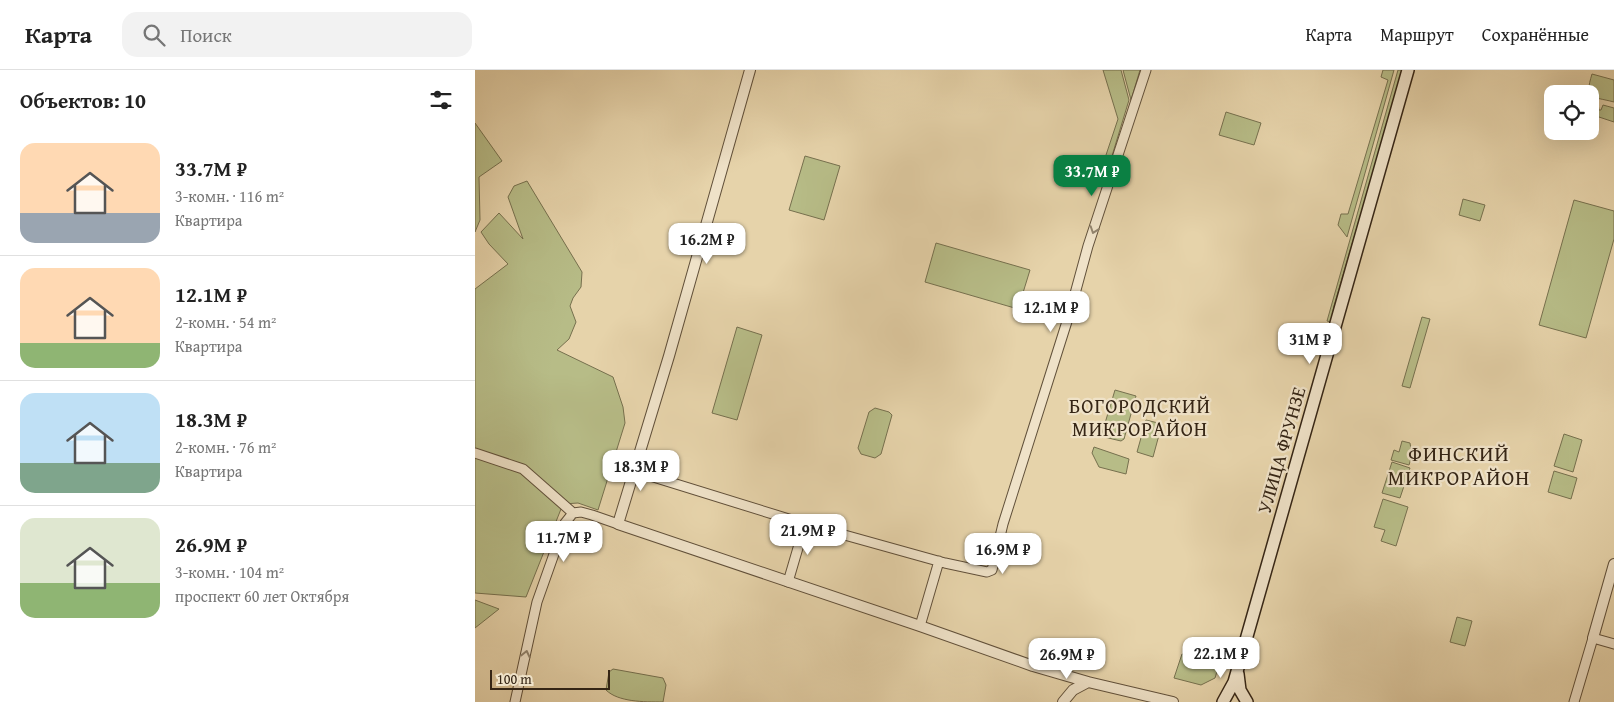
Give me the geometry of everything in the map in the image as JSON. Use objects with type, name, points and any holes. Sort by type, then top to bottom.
[{"type":"main road","name":"УЛИЦА ФРУНЗЕ","points":[[1223,701],[1234,682],[1408,70]]},
{"type":"main road","points":[[1238,667],[1239,684],[1245,700]]},
{"type":"main road","points":[[1223,701],[1232,695],[1245,700]]},
{"type":"street","points":[[618,524],[669,356],[749,70]]},
{"type":"street","points":[[634,471],[805,524],[939,561],[987,572],[992,570],[1003,524],[1088,246],[1145,70]]},
{"type":"street","points":[[475,453],[523,469],[573,513]]},
{"type":"street","points":[[515,702],[537,602],[565,523],[573,513],[581,512],[1033,666],[1087,682],[1173,702]]},
{"type":"street","points":[[788,582],[805,524]]},
{"type":"street","points":[[920,626],[939,561]]},
{"type":"street","points":[[1573,702],[1614,564]]},
{"type":"street","points":[[1593,638],[1614,644]]},
{"type":"street","points":[[1063,702],[1073,690],[1087,682]]},
{"type":"green space","points":[[1103,70],[1121,70],[1129,100],[1108,169],[1102,167],[1118,119]]},
{"type":"green space","points":[[1123,70],[1140,70],[1131,100]]},
{"type":"green space","points":[[1383,70],[1394,70],[1347,237],[1338,225],[1341,214],[1348,214],[1388,80],[1381,77]]},
{"type":"green space","points":[[1398,70],[1405,70],[1383,138],[1331,322],[1327,321]]},
{"type":"green space","points":[[1592,74],[1614,80],[1614,102],[1599,98],[1599,85],[1590,85]]},
{"type":"green space","points":[[1603,105],[1614,108],[1614,122],[1599,117],[1599,110],[1601,110]]},
{"type":"green space","points":[[1226,112],[1261,123],[1254,145],[1219,135]]},
{"type":"green space","points":[[475,123],[502,161],[479,177],[480,220],[475,232]]},
{"type":"green space","points":[[805,156],[840,166],[824,220],[789,210]]},
{"type":"green space","points":[[527,181],[582,272],[581,287],[570,306],[576,322],[569,339],[557,350],[613,377],[623,407],[625,423],[598,510],[578,503],[563,504],[526,597],[475,593],[475,289],[508,264],[489,244],[481,232],[499,213],[523,239],[508,197],[514,186]]},
{"type":"green space","points":[[1463,199],[1485,205],[1480,221],[1459,215]]},
{"type":"green space","points":[[1574,200],[1614,211],[1614,239],[1586,338],[1539,325]]},
{"type":"green space","points":[[936,243],[1030,270],[1018,309],[925,282]]},
{"type":"green space","points":[[1422,317],[1430,319],[1410,388],[1402,386]]},
{"type":"green space","points":[[737,327],[762,335],[737,420],[712,413]]},
{"type":"green space","points":[[1115,390],[1136,396],[1124,439],[1121,441],[1104,437],[1102,433]]},
{"type":"green space","points":[[875,408],[889,412],[892,415],[881,454],[875,458],[861,454],[858,448],[869,412]]},
{"type":"green space","points":[[1146,420],[1162,424],[1153,457],[1137,452]]},
{"type":"green space","points":[[1564,434],[1582,440],[1573,472],[1554,466]]},
{"type":"green space","points":[[1402,441],[1410,443],[1412,455],[1409,465],[1391,460],[1394,450],[1399,452]]},
{"type":"green space","points":[[1094,447],[1129,459],[1126,474],[1099,467],[1092,453]]},
{"type":"green space","points":[[1392,462],[1410,468],[1400,498],[1382,493]]},
{"type":"green space","points":[[1554,471],[1577,478],[1571,499],[1548,492]]},
{"type":"green space","points":[[1383,499],[1408,507],[1396,546],[1381,541],[1385,530],[1374,527]]},
{"type":"green space","points":[[475,600],[499,609],[475,628]]},
{"type":"green space","points":[[1457,617],[1472,621],[1465,646],[1450,642]]},
{"type":"green space","points":[[1182,654],[1219,665],[1215,678],[1201,685],[1174,678]]},
{"type":"green space","points":[[613,669],[663,678],[666,685],[663,702],[624,699],[611,694],[606,690],[609,672]]},
{"type":"district","name":"БОГОРОДСКИЙ МИКРОРАЙОН","points":[[1140,418]]},
{"type":"district","name":"ФИНСКИЙ МИКРОРАЙОН","points":[[1459,466]]}]
